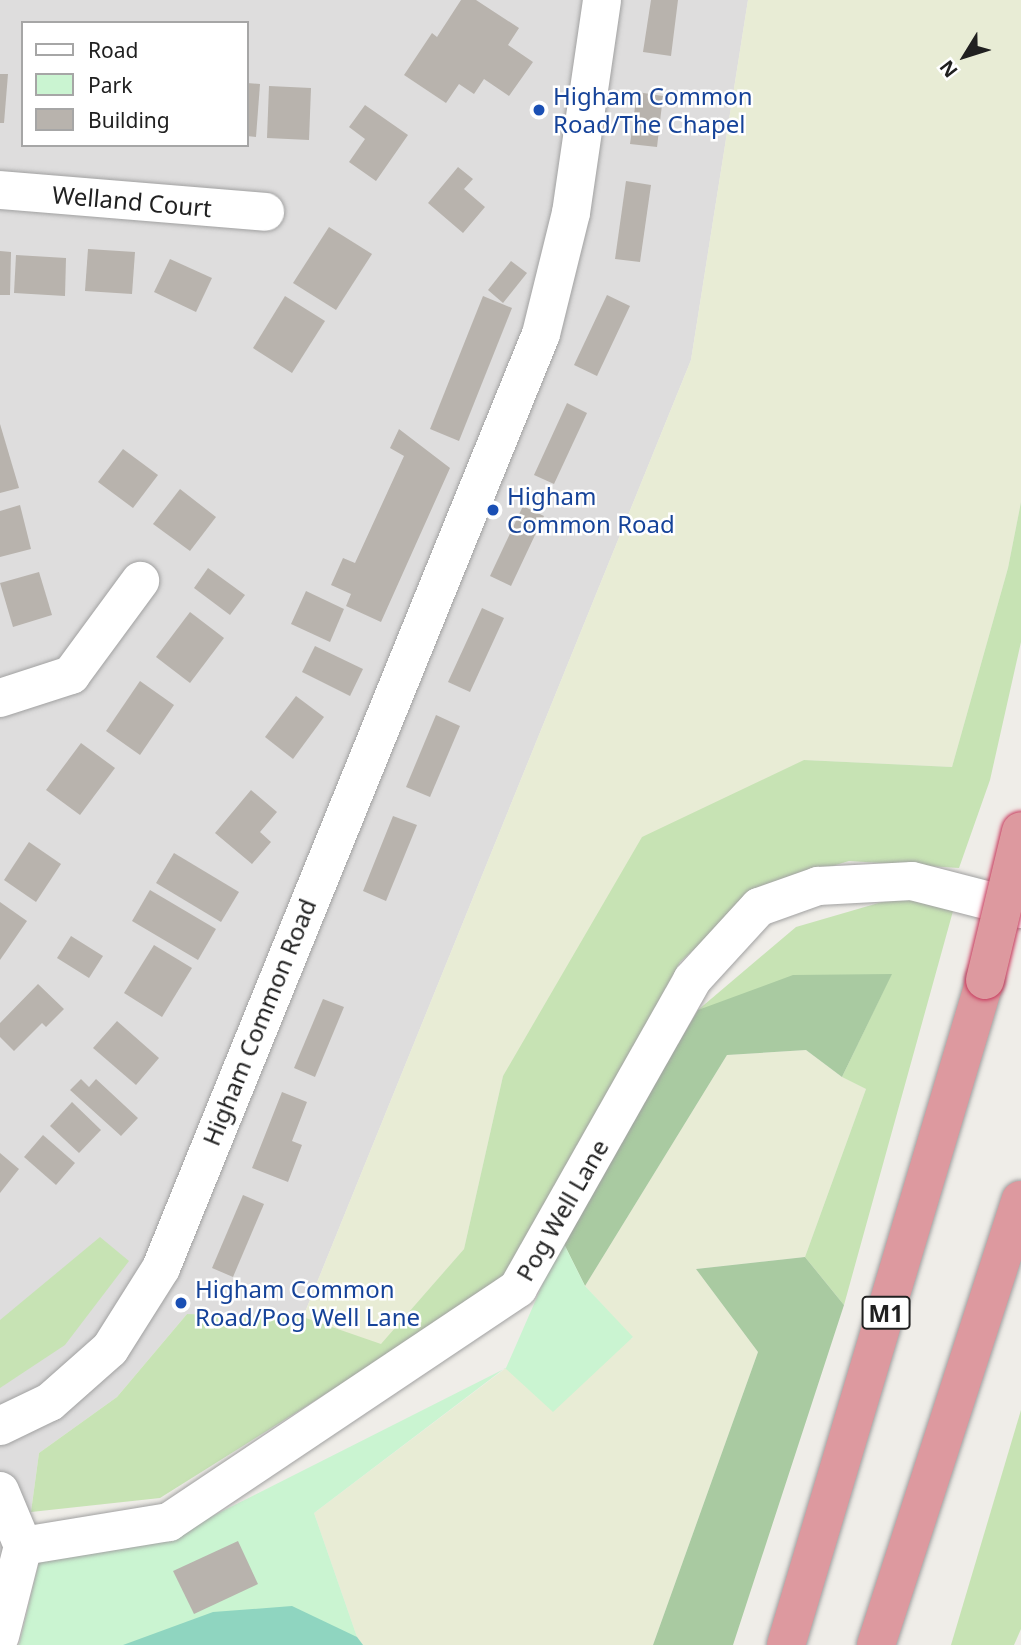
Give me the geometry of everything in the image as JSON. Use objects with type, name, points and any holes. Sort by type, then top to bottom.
[{"type":"highway","name":"M1","points":[[786,1645],[985,980],[1021,831]]},
{"type":"highway","points":[[876,1645],[1021,1200]]},
{"type":"street","name":"Higham Common Road","points":[[0,1426],[50,1402],[110,1349],[161,1268],[541,334],[571,213],[602,0]]},
{"type":"street","name":"Welland Court","points":[[0,190],[265,212]]},
{"type":"street","points":[[0,698],[71,675],[140,581]]},
{"type":"street","name":"Pog Well Lane","points":[[23,1546],[169,1522],[518,1289],[692,979],[759,907],[818,886],[912,881],[1021,909]]},
{"type":"street","points":[[0,1491],[23,1546],[0,1636]]},
{"type":"shaded area","points":[[0,0],[748,0],[691,360],[303,1317],[187,1314],[117,1397],[39,1453],[31,1512],[0,1636]]},
{"type":"green space","points":[[748,0],[1021,0],[1021,502],[1008,568],[952,767],[804,760],[503,1076],[464,1249],[381,1345],[303,1317],[691,360]]},
{"type":"green space","points":[[1021,502],[1021,642],[990,780],[959,868],[849,861],[763,887],[680,962],[507,1280],[160,1498],[31,1512],[39,1453],[117,1397],[187,1314],[303,1317],[381,1344],[464,1249],[503,1076],[642,837],[804,760],[952,767],[1008,568]]},
{"type":"green space","points":[[958,893],[844,1305],[805,1257],[866,1089],[842,1077],[891,975],[698,1010],[796,927],[906,895]]},
{"type":"green space","points":[[892,974],[842,1077],[806,1050],[727,1055],[585,1286],[562,1240],[698,1010],[793,975]]},
{"type":"green space","points":[[806,1050],[842,1077],[866,1089],[805,1257],[696,1269],[758,1352],[653,1645],[363,1645],[357,1637],[314,1513],[506,1368],[633,1338],[585,1286],[727,1055]]},
{"type":"green space","points":[[100,1237],[129,1261],[65,1345],[0,1388],[0,1320]]},
{"type":"green space","points":[[562,1240],[585,1286],[633,1337],[553,1412],[505,1368]]},
{"type":"green space","points":[[805,1257],[844,1305],[733,1645],[653,1645],[758,1352],[696,1269]]},
{"type":"green space","points":[[503,1370],[314,1513],[357,1637],[363,1645],[19,1645],[40,1558],[173,1536]]},
{"type":"green space","points":[[1021,1410],[1021,1629],[1014,1645],[951,1645]]},
{"type":"green space","points":[[292,1606],[357,1637],[363,1645],[123,1645],[213,1612]]},
{"type":"building","points":[[461,0],[476,0],[519,28],[508,45],[533,62],[509,96],[484,79],[474,94],[459,84],[446,103],[404,75],[432,33],[437,37]]},
{"type":"building","points":[[651,0],[678,0],[671,56],[643,52]]},
{"type":"building","points":[[0,74],[8,74],[4,123],[0,123]]},
{"type":"building","points":[[248,83],[260,84],[256,137],[248,136]]},
{"type":"building","points":[[269,86],[311,88],[309,140],[267,138]]},
{"type":"building","points":[[637,92],[663,96],[657,147],[630,144]]},
{"type":"building","points":[[365,105],[408,135],[376,181],[349,162],[365,139],[349,127]]},
{"type":"building","points":[[458,167],[473,179],[464,189],[485,207],[463,233],[428,203]]},
{"type":"building","points":[[626,181],[651,185],[640,262],[615,259]]},
{"type":"building","points":[[329,227],[372,254],[336,310],[293,283]]},
{"type":"building","points":[[88,249],[135,252],[132,294],[85,291]]},
{"type":"building","points":[[0,251],[11,252],[10,295],[0,295]]},
{"type":"building","points":[[16,255],[66,258],[65,296],[14,293]]},
{"type":"building","points":[[170,259],[212,278],[196,312],[154,292]]},
{"type":"building","points":[[511,261],[527,273],[503,303],[488,290]]},
{"type":"building","points":[[607,295],[630,306],[597,376],[574,365]]},
{"type":"building","points":[[285,296],[325,321],[292,373],[253,348]]},
{"type":"building","points":[[483,296],[512,308],[459,441],[430,429]]},
{"type":"building","points":[[567,403],[587,413],[554,484],[534,475]]},
{"type":"building","points":[[0,424],[19,488],[0,493]]},
{"type":"building","points":[[399,429],[450,468],[381,622],[346,606],[351,594],[331,585],[343,558],[355,563],[404,456],[390,448]]},
{"type":"building","points":[[123,449],[158,475],[133,508],[98,482]]},
{"type":"building","points":[[180,489],[216,517],[190,551],[153,524]]},
{"type":"building","points":[[20,505],[31,549],[0,557],[0,511]]},
{"type":"building","points":[[523,506],[544,516],[511,586],[490,576]]},
{"type":"building","points":[[208,568],[245,595],[230,615],[194,588]]},
{"type":"building","points":[[39,572],[52,615],[13,627],[0,583]]},
{"type":"building","points":[[306,591],[344,609],[330,642],[291,624]]},
{"type":"building","points":[[482,608],[504,618],[470,692],[448,682]]},
{"type":"building","points":[[190,612],[224,638],[190,683],[156,657]]},
{"type":"building","points":[[315,646],[363,669],[350,696],[302,672]]},
{"type":"building","points":[[140,681],[174,705],[140,755],[106,731]]},
{"type":"building","points":[[296,696],[324,717],[293,759],[265,737]]},
{"type":"building","points":[[436,715],[460,726],[430,797],[406,787]]},
{"type":"building","points":[[81,743],[115,768],[80,815],[46,790]]},
{"type":"building","points":[[251,790],[277,812],[260,832],[271,842],[252,864],[215,833]]},
{"type":"building","points":[[393,816],[417,825],[386,901],[363,891]]},
{"type":"building","points":[[29,842],[61,864],[36,902],[4,880]]},
{"type":"building","points":[[174,853],[239,892],[221,922],[156,883]]},
{"type":"building","points":[[150,890],[216,929],[198,960],[132,921]]},
{"type":"building","points":[[0,902],[27,921],[0,960]]},
{"type":"building","points":[[71,936],[103,956],[89,978],[57,958]]},
{"type":"building","points":[[154,945],[192,968],[162,1017],[124,993]]},
{"type":"building","points":[[38,984],[64,1009],[46,1027],[42,1023],[14,1051],[0,1037],[0,1023]]},
{"type":"building","points":[[323,999],[344,1007],[315,1077],[294,1068]]},
{"type":"building","points":[[117,1021],[159,1058],[136,1085],[93,1048]]},
{"type":"building","points":[[81,1079],[89,1087],[96,1079],[138,1118],[121,1136],[70,1090]]},
{"type":"building","points":[[282,1092],[307,1102],[292,1141],[302,1145],[288,1182],[252,1168]]},
{"type":"building","points":[[72,1102],[101,1130],[79,1153],[50,1126]]},
{"type":"building","points":[[43,1135],[75,1163],[56,1185],[24,1157]]},
{"type":"building","points":[[0,1153],[19,1169],[0,1193]]},
{"type":"building","points":[[243,1195],[264,1204],[233,1277],[212,1268]]},
{"type":"building","points":[[238,1541],[258,1584],[194,1614],[173,1571]]},
{"type":"place","name":"Higham Common Road/The Chapel","points":[[539,110]]},
{"type":"place","name":"Higham Common Road","points":[[493,510]]},
{"type":"place","name":"Higham Common Road/Pog Well Lane","points":[[181,1303]]}]
